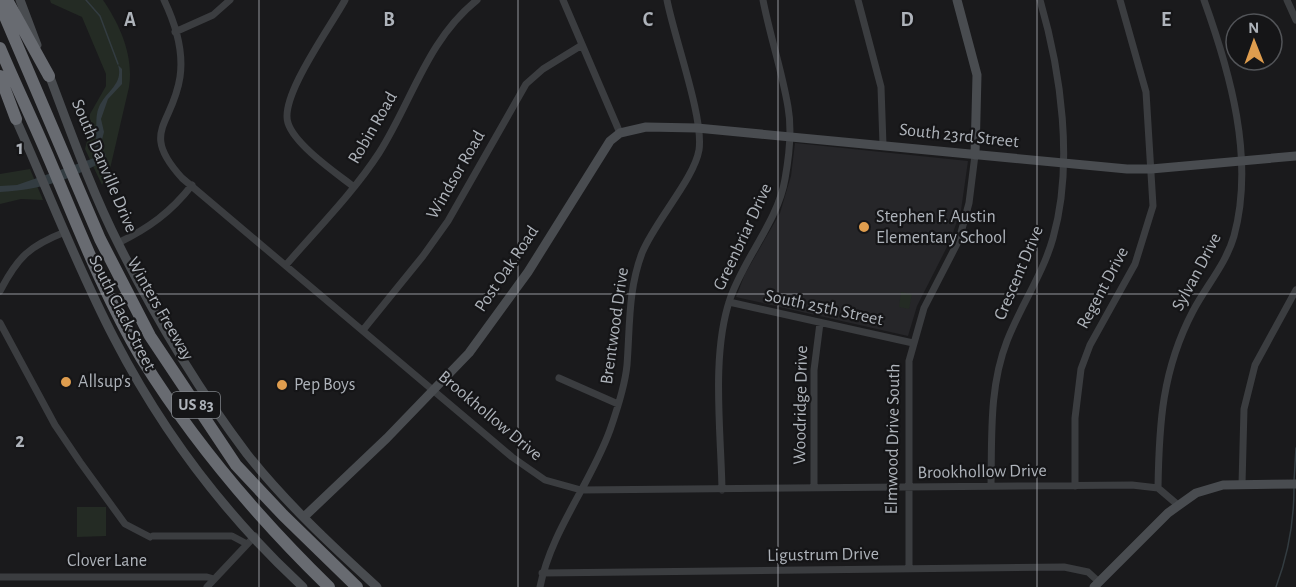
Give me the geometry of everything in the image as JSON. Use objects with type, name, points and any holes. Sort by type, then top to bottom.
[{"type":"highway","points":[[7,0],[49,76]]},
{"type":"highway","name":"Winters Freeway","points":[[0,4],[100,239],[150,336],[236,465],[283,515],[357,587]]},
{"type":"highway","name":"Winters Freeway","points":[[0,48],[106,288],[131,337],[181,418],[271,531],[329,587]]},
{"type":"highway","points":[[0,76],[16,119]]},
{"type":"main road","name":"South Danville Drive","points":[[20,0],[118,243],[165,330],[206,395],[248,454],[305,516],[377,587]]},
{"type":"main road","name":"Elmwood Drive South","points":[[957,0],[977,75],[975,155]]},
{"type":"main road","name":"South Clack Street","points":[[0,84],[113,337],[156,412],[213,492],[303,587]]},
{"type":"main road","name":"South 23rd Street","points":[[620,133],[646,127],[697,128],[1151,170],[1296,156]]},
{"type":"main road","name":"Post Oak Road","points":[[305,516],[435,390],[489,327],[528,272],[599,155],[620,133]]},
{"type":"main road","points":[[1097,584],[1178,505],[1209,489],[1242,484],[1292,484]]},
{"type":"street","name":"Brookhollow Drive","points":[[164,0],[180,48],[180,77],[176,94],[161,130],[160,142],[168,162],[192,185],[512,457],[545,480],[581,490],[908,488],[991,485],[1158,488]]},
{"type":"street","points":[[176,32],[213,15],[230,0]]},
{"type":"street","points":[[345,0],[295,86],[286,116],[291,130],[308,149],[354,187]]},
{"type":"street","name":"Robin Road","points":[[286,265],[354,187],[394,128],[435,47],[454,21],[477,0]]},
{"type":"street","points":[[563,0],[620,133]]},
{"type":"street","name":"Brentwood Drive","points":[[540,587],[543,573],[610,431],[625,380],[627,326],[638,265],[652,231],[688,176],[699,150],[697,128],[667,0]]},
{"type":"street","name":"Greenbriar Drive","points":[[722,490],[720,349],[729,302],[740,271],[766,230],[785,181],[789,107],[763,0]]},
{"type":"street","points":[[858,0],[881,87],[883,145]]},
{"type":"street","name":"Crescent Drive","points":[[991,485],[994,396],[998,370],[1007,341],[1053,237],[1062,163],[1061,96],[1040,0]]},
{"type":"street","name":"Regent Drive","points":[[1075,486],[1075,418],[1082,369],[1090,345],[1135,264],[1145,238],[1153,206],[1146,93],[1120,0]]},
{"type":"street","name":"Sylvan Drive","points":[[1158,488],[1161,408],[1166,380],[1189,320],[1225,258],[1233,237],[1242,190],[1229,82],[1204,0]]},
{"type":"street","points":[[1287,0],[1296,20]]},
{"type":"street","name":"Windsor Road","points":[[363,330],[423,256],[448,221],[526,84],[543,69],[582,45]]},
{"type":"street","name":"Elmwood Drive South","points":[[909,569],[908,383],[913,343],[924,308],[959,240],[969,203],[975,155]]},
{"type":"street","points":[[118,243],[158,221],[175,206],[192,185]]},
{"type":"street","points":[[0,291],[23,254],[32,247],[65,232]]},
{"type":"street","points":[[1242,484],[1244,409],[1255,365],[1296,290]]},
{"type":"street","name":"South 25th Street","points":[[729,302],[913,343]]},
{"type":"street","points":[[0,323],[55,425],[125,524],[151,536],[232,536],[247,544]]},
{"type":"street","name":"Woodridge Drive","points":[[814,488],[814,370],[820,323]]},
{"type":"street","points":[[559,378],[618,404]]},
{"type":"street","points":[[1158,488],[1178,505]]},
{"type":"street","points":[[207,587],[255,536]]},
{"type":"street","name":"Ligustrum Drive","points":[[543,573],[1064,567],[1088,572],[1097,584]]},
{"type":"street","name":"Clover Lane","points":[[0,577],[207,577],[214,579]]},
{"type":"shaded area","points":[[50,0],[103,0],[124,41],[129,64],[129,87],[110,169],[102,185],[85,149],[90,114],[106,86],[106,74],[82,17],[51,3]]},
{"type":"shaded area","points":[[118,65],[122,69],[122,84],[108,99],[101,119],[104,132],[100,147],[106,155],[104,161],[54,183],[0,192],[0,186],[17,185],[100,156],[95,150],[96,121],[102,101],[119,77]]},
{"type":"shaded area","name":"Stephen F. Austin Elementary School","points":[[795,143],[968,161],[961,210],[950,241],[917,306],[908,336],[736,297],[745,274],[780,213],[791,176]]},
{"type":"shaded area","points":[[30,169],[43,200],[21,199],[0,204],[0,174]]},
{"type":"shaded area","points":[[901,292],[912,294],[909,309],[899,307]]},
{"type":"shaded area","points":[[77,507],[106,507],[106,536],[77,537]]},
{"type":"waterway","points":[[86,0],[100,16],[118,64]]},
{"type":"waterway","points":[[1294,481],[1296,448]]},
{"type":"waterway","points":[[1276,587],[1290,539],[1294,488]]},
{"type":"place","name":"Stephen F. Austin Elementary School","points":[[864,227]]},
{"type":"place","name":"Allsup's","points":[[66,382]]},
{"type":"place","name":"Pep Boys","points":[[282,385]]}]
